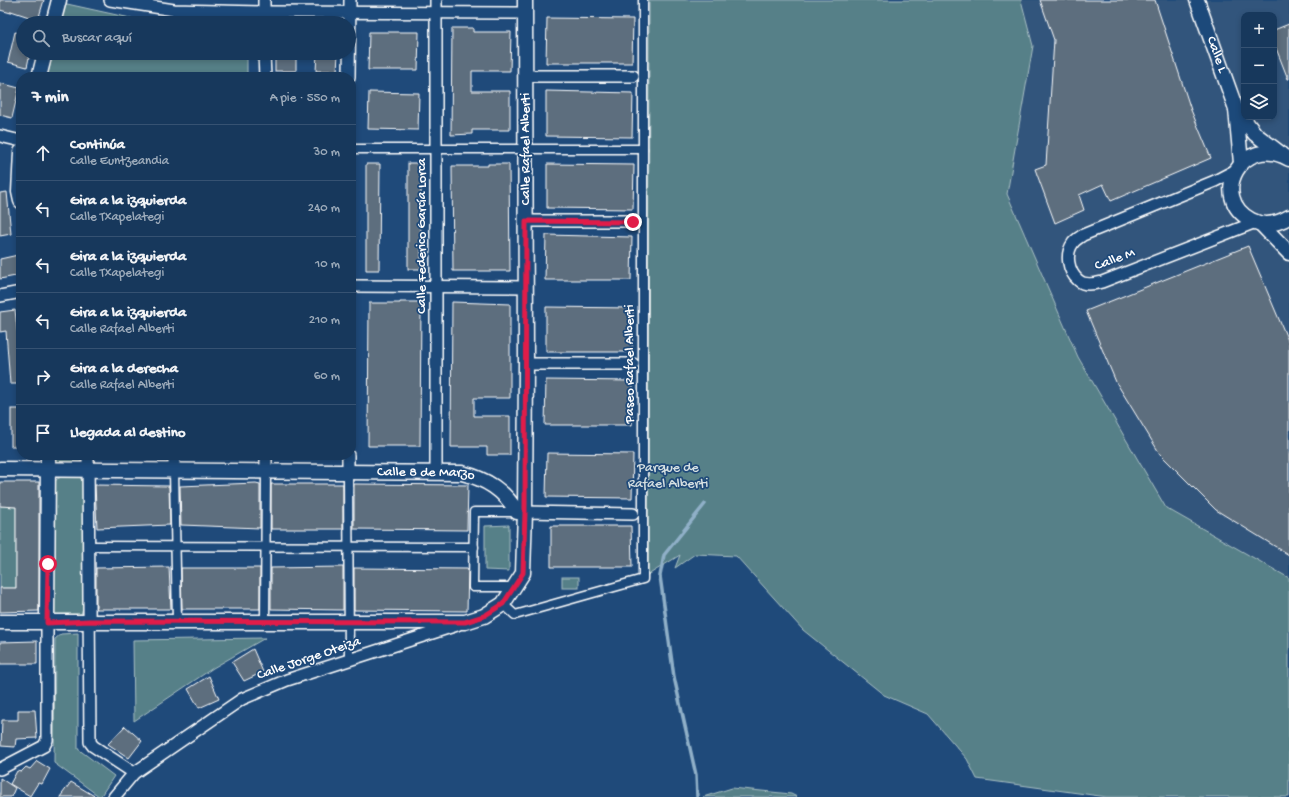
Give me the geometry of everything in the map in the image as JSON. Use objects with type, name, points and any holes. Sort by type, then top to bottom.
[{"type":"street","points":[[55,16],[59,0]]},
{"type":"street","points":[[110,0],[174,5],[250,16]]},
{"type":"street","points":[[264,0],[264,16]]},
{"type":"street","points":[[350,0],[350,16]]},
{"type":"street","name":"Calle Federico García Lorca","points":[[436,0],[436,472]]},
{"type":"street","name":"Paseo Rafael Alberti","points":[[503,604],[515,615],[643,580],[643,0]]},
{"type":"street","name":"Calle L","points":[[1197,0],[1236,109],[1255,134],[1284,156]]},
{"type":"street","points":[[293,16],[350,12],[436,12],[525,7]]},
{"type":"street","name":"Calle Rafael Alberti","points":[[503,604],[523,573],[521,512],[526,364],[525,287],[527,150],[525,7]]},
{"type":"street","points":[[40,72],[43,60]]},
{"type":"street","points":[[264,60],[265,72]]},
{"type":"street","points":[[349,60],[349,72]]},
{"type":"street","name":"Calle Rafael Alberti","points":[[526,76],[633,76]]},
{"type":"street","name":"Calle L","points":[[1236,109],[1238,166],[1232,180],[1231,190],[1233,201],[1238,210],[1246,217],[1258,223]]},
{"type":"street","points":[[0,136],[16,140]]},
{"type":"street","points":[[356,150],[643,149]]},
{"type":"street","points":[[1238,166],[1249,156],[1259,152],[1269,151],[1284,156]]},
{"type":"street","name":"Calle M","points":[[1238,166],[1215,181],[1083,235],[1073,243],[1068,257],[1071,270],[1078,281],[1090,284],[1102,282],[1258,223]]},
{"type":"street","points":[[1258,223],[1280,222],[1289,217]]},
{"type":"street","name":"Calle Rafael Alberti","points":[[526,221],[633,222]]},
{"type":"street","points":[[1258,223],[1289,253]]},
{"type":"street","points":[[356,286],[525,287]]},
{"type":"street","points":[[0,296],[16,293]]},
{"type":"street","points":[[526,364],[634,364]]},
{"type":"street","points":[[0,769],[44,746],[47,740],[48,460]]},
{"type":"street","points":[[88,460],[90,742],[93,746],[134,773]]},
{"type":"street","points":[[174,460],[177,621]]},
{"type":"street","points":[[265,621],[266,460]]},
{"type":"street","points":[[348,460],[349,661]]},
{"type":"street","name":"Calle 8 de Marzo","points":[[0,469],[88,471],[348,471],[462,473],[482,478],[500,491],[521,512]]},
{"type":"street","points":[[514,587],[473,587],[474,512],[633,514]]},
{"type":"street","points":[[89,546],[474,546]]},
{"type":"street","points":[[0,622],[465,622],[484,616],[503,604]]},
{"type":"street","name":"Calle Jorge Oteiza","points":[[114,797],[134,773],[242,699],[287,680],[465,622]]},
{"type":"shaded area","points":[[1021,0],[1289,0],[1289,578],[1166,508],[1078,357],[1007,194],[1033,46]]},
{"type":"green space","name":"Parque de Rafael Alberti","points":[[649,0],[1021,0],[1033,46],[1007,194],[1078,357],[1166,508],[1289,578],[1289,797],[1107,797],[977,779],[967,759],[928,714],[884,695],[803,630],[736,556],[695,554],[675,568],[680,555],[648,575]]},
{"type":"green space","points":[[58,2],[121,16],[55,16]]},
{"type":"green space","points":[[43,60],[247,60],[247,72],[40,72]]},
{"type":"green space","points":[[53,460],[81,460],[75,466],[53,463]]},
{"type":"green space","points":[[64,476],[79,476],[83,482],[84,605],[81,614],[74,618],[56,618],[51,612],[52,485],[57,479]]},
{"type":"green space","points":[[0,506],[16,507],[16,588],[0,588]]},
{"type":"green space","points":[[509,525],[509,571],[485,570],[485,526]]},
{"type":"green space","points":[[562,577],[579,577],[579,588],[562,588]]},
{"type":"green space","points":[[78,633],[78,749],[114,776],[100,797],[54,763],[55,639],[61,634]]},
{"type":"green space","points":[[265,638],[213,668],[134,721],[133,640]]},
{"type":"green space","points":[[732,788],[791,794],[797,797],[703,797]]},
{"type":"building","points":[[0,0],[44,0],[39,16],[26,16],[11,11],[11,13],[0,10]]},
{"type":"building","points":[[1040,0],[1155,0],[1191,110],[1211,158],[1111,201],[1103,184],[1079,195],[1084,210],[1055,223],[1035,169],[1046,165],[1054,40]]},
{"type":"building","points":[[547,18],[633,19],[632,63],[546,63]]},
{"type":"building","points":[[1289,24],[1289,79],[1277,51],[1277,29]]},
{"type":"building","points":[[452,28],[473,28],[473,32],[511,32],[510,71],[472,71],[472,91],[510,91],[510,130],[472,130],[472,134],[451,135]]},
{"type":"building","points":[[16,32],[16,60],[28,60],[27,67],[8,62]]},
{"type":"building","points":[[369,32],[419,32],[418,70],[368,70]]},
{"type":"building","points":[[275,60],[296,60],[296,71],[275,71]]},
{"type":"building","points":[[317,60],[338,60],[337,71],[316,71]]},
{"type":"building","points":[[0,83],[16,87],[16,101],[12,118],[0,115]]},
{"type":"building","points":[[546,91],[633,93],[632,137],[546,136]]},
{"type":"building","points":[[369,92],[419,93],[418,130],[368,129]]},
{"type":"building","points":[[408,163],[421,163],[421,269],[408,269]]},
{"type":"building","points":[[366,164],[380,164],[379,270],[366,270]]},
{"type":"building","points":[[488,164],[509,164],[510,271],[453,271],[452,166],[488,166]]},
{"type":"building","points":[[547,164],[634,165],[633,209],[547,208]]},
{"type":"building","points":[[7,192],[11,234],[0,236],[0,193]]},
{"type":"building","points":[[546,235],[632,237],[631,280],[545,280]]},
{"type":"building","points":[[1248,246],[1289,343],[1289,555],[1216,510],[1160,454],[1116,382],[1086,311]]},
{"type":"building","points":[[16,255],[16,276],[0,279],[0,259]]},
{"type":"building","points":[[421,302],[420,446],[368,446],[369,303]]},
{"type":"building","points":[[452,302],[510,304],[510,398],[474,398],[474,416],[510,416],[510,455],[487,455],[487,447],[451,447]]},
{"type":"building","points":[[546,307],[633,308],[632,352],[546,352]]},
{"type":"building","points":[[15,310],[16,384],[10,384],[6,331],[0,332],[0,312]]},
{"type":"building","points":[[546,380],[633,381],[632,425],[545,425]]},
{"type":"building","points":[[11,409],[16,409],[16,446],[11,446]]},
{"type":"building","points":[[547,453],[633,454],[632,498],[546,497]]},
{"type":"building","points":[[0,482],[39,482],[39,611],[0,612],[0,588],[16,588],[16,507],[0,506]]},
{"type":"building","points":[[260,484],[260,528],[181,525],[180,486]]},
{"type":"building","points":[[271,484],[343,484],[343,529],[271,529]]},
{"type":"building","points":[[354,484],[468,485],[467,530],[354,529]]},
{"type":"building","points":[[95,485],[169,486],[170,525],[97,528]]},
{"type":"building","points":[[551,526],[631,526],[632,567],[551,567]]},
{"type":"building","points":[[169,567],[171,609],[96,609],[96,568]]},
{"type":"building","points":[[343,567],[343,610],[271,609],[271,568]]},
{"type":"building","points":[[181,568],[260,568],[260,609],[182,609]]},
{"type":"building","points":[[354,568],[468,569],[467,611],[354,610]]},
{"type":"building","points":[[37,641],[37,664],[0,664],[0,642]]},
{"type":"building","points":[[253,649],[263,672],[244,681],[232,662]]},
{"type":"building","points":[[209,676],[219,699],[199,708],[188,689]]},
{"type":"building","points":[[18,710],[35,710],[37,738],[16,739],[15,747],[1,746],[2,720],[18,720]]},
{"type":"building","points":[[125,726],[142,741],[129,758],[108,744]]},
{"type":"building","points":[[37,761],[50,769],[42,784],[38,783],[30,796],[10,784],[17,771],[21,772],[26,767],[30,769]]},
{"type":"building","points":[[0,778],[15,788],[11,797],[0,797]]},
{"type":"building","points":[[71,782],[96,797],[60,797]]},
{"type":"waterway","points":[[697,797],[696,775],[674,677],[660,576],[664,555],[705,504]]},
{"type":"route","points":[[48,564],[47,623],[89,621],[465,622],[484,616],[503,604],[523,573],[525,512],[526,221],[633,222]]}]
